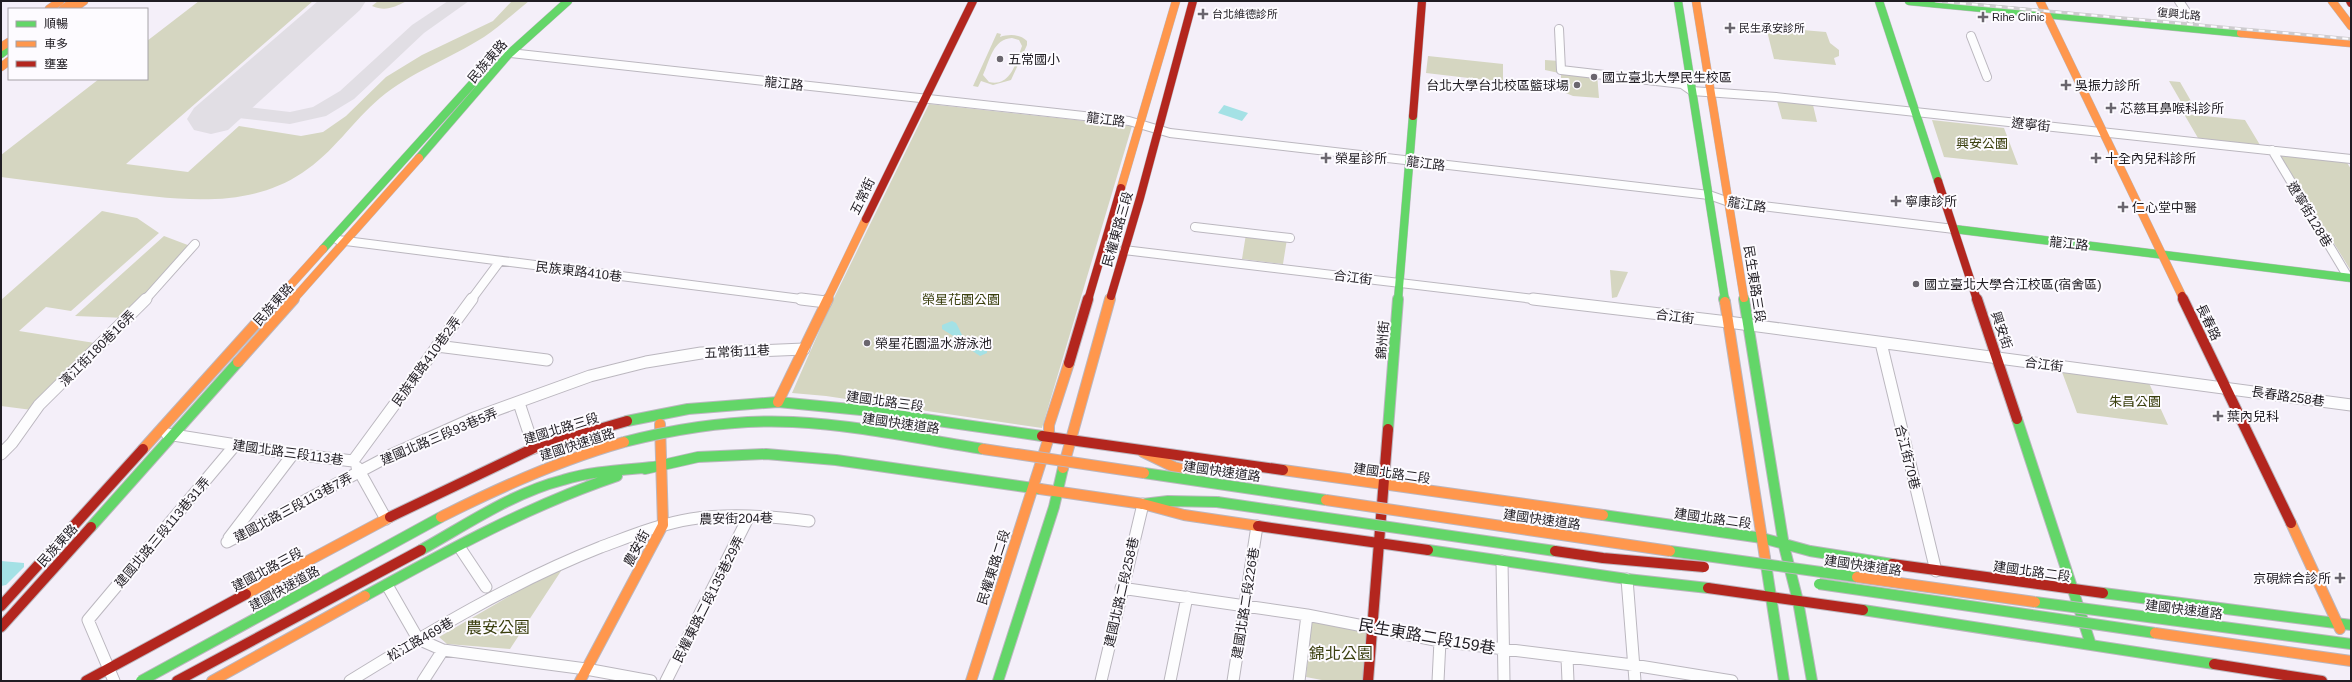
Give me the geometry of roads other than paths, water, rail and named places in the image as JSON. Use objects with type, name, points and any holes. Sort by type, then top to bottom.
[{"type":"main road","points":[[50,8],[60,1]]},
{"type":"main road","points":[[56,8],[66,1]]},
{"type":"main road","points":[[64,8],[74,1]]},
{"type":"main road","points":[[74,8],[84,1]]},
{"type":"main road","points":[[80,8],[90,1]]},
{"type":"main road","name":"民族東路","points":[[1,606],[501,52],[530,22],[556,1]]},
{"type":"main road","name":"民族東路","points":[[1,627],[346,241],[511,53],[543,20],[568,1]]},
{"type":"main road","name":"五常街","points":[[778,402],[973,1]]},
{"type":"main road","name":"民權東路三段","points":[[1041,462],[1049,437],[1049,425],[1071,350],[1078,335],[1140,124],[1141,115],[1176,1]]},
{"type":"main road","name":"民權東路三段","points":[[1056,492],[1154,145],[1156,130],[1192,1]]},
{"type":"main road","name":"錦州街","points":[[1368,681],[1422,1]]},
{"type":"main road","points":[[1678,1],[1784,681]]},
{"type":"main road","name":"民生東路三段","points":[[1696,1],[1784,546],[1798,601],[1812,681]]},
{"type":"main road","name":"興安街","points":[[1879,1],[1998,358],[2091,645]]},
{"type":"main road","name":"復興北路","points":[[1909,1],[2043,7],[2351,33]]},
{"type":"main road","name":"復興北路","points":[[1992,1],[2351,43]]},
{"type":"main road","points":[[2332,1],[2351,26]]},
{"type":"main road","name":"長春路","points":[[2043,7],[2225,387],[2257,449],[2351,655]]},
{"type":"main road","name":"龍江路","points":[[1954,229],[2350,277]]},
{"type":"main road","name":"建國北路三段","points":[[86,681],[386,519],[534,448],[660,414],[731,404],[778,402],[851,409],[1070,441]]},
{"type":"main road","name":"農安街","points":[[580,681],[663,525],[657,466],[660,414]]},
{"type":"main road","name":"建國快速道路","points":[[141,681],[448,513],[497,488],[585,452],[682,429],[723,424],[771,422],[816,424],[1717,558],[2123,615],[2351,644]]},
{"type":"main road","name":"建國北路二段","points":[[1070,441],[1762,538],[1784,546],[1936,571],[2351,625]]},
{"type":"main road","points":[[651,446],[671,442]]},
{"type":"main road","name":"建國快速道路","points":[[164,681],[452,520],[548,478],[624,452]]},
{"type":"main road","points":[[1143,452],[1174,467],[1224,477],[1606,536],[1717,558]]},
{"type":"main road","points":[[212,681],[387,584],[550,500],[591,483],[698,457],[766,454],[836,460],[1143,504],[1184,515],[1257,526],[1502,562],[1770,596],[2322,681]]},
{"type":"main road","name":"建國快速道路","points":[[972,457],[1608,548],[1712,568],[1603,558],[1218,502],[1168,501],[1143,504]]},
{"type":"main road","name":"民權東路二段","points":[[971,681],[1041,462]]},
{"type":"main road","points":[[177,681],[515,499],[559,482],[599,473],[657,466]]},
{"type":"main road","points":[[998,681],[1049,522],[1056,492]]},
{"type":"main road","points":[[100,496],[116,499]]},
{"type":"main road","name":"建國快速道路","points":[[1759,575],[2351,661]]},
{"type":"main road","points":[[2280,634],[2351,638]]},
{"type":"street","points":[[2180,1],[2191,19]]},
{"type":"street","name":"遼寧街","points":[[1559,29],[1561,70],[1682,84],[1692,91],[1776,97],[2197,142],[2234,148],[2272,150],[2350,160]]},
{"type":"street","points":[[1970,36],[1987,77]]},
{"type":"street","name":"龍江路","points":[[501,52],[1129,121],[1173,134],[1708,195],[1729,202],[1954,229]]},
{"type":"street","name":"遼寧街128巷","points":[[2272,150],[2350,277]]},
{"type":"street","points":[[1195,226],[1290,238]]},
{"type":"street","name":"民族東路410巷","points":[[331,239],[826,302]]},
{"type":"street","name":"濱江街180巷16弄","points":[[1,454],[12,443],[39,405],[136,310],[195,244]]},
{"type":"street","name":"合江街","points":[[1124,250],[1728,322],[1749,326],[2225,387]]},
{"type":"street","name":"民族東路410巷2弄","points":[[353,460],[500,261]]},
{"type":"street","name":"合江街70巷","points":[[1881,343],[1936,571]]},
{"type":"street","points":[[437,346],[547,360]]},
{"type":"street","name":"五常街11巷","points":[[519,403],[590,376],[671,358],[756,349],[804,349]]},
{"type":"street","name":"長春路258巷","points":[[2225,387],[2351,405]]},
{"type":"street","points":[[519,403],[534,448]]},
{"type":"street","name":"建國北路三段93巷5弄","points":[[359,472],[474,418],[519,403]]},
{"type":"street","name":"建國北路三段113巷","points":[[157,433],[293,454],[353,460],[386,519]]},
{"type":"street","name":"建國北路三段113巷31弄","points":[[108,669],[88,620],[236,444]]},
{"type":"street","name":"建國北路三段113巷7弄","points":[[293,454],[227,542],[359,472]]},
{"type":"street","points":[[460,484],[465,495]]},
{"type":"street","name":"建國北路二段258巷","points":[[1101,681],[1143,504]]},
{"type":"street","name":"農安街204巷","points":[[577,555],[663,525],[692,519],[749,516],[809,521]]},
{"type":"street","name":"民權東路二段135巷29弄","points":[[666,681],[749,516]]},
{"type":"street","name":"建國北路二段226巷","points":[[1233,681],[1243,606],[1257,526]]},
{"type":"street","points":[[462,551],[486,587]]},
{"type":"street","name":"松江路469巷","points":[[350,681],[418,639],[525,579],[577,555]]},
{"type":"street","points":[[1502,562],[1504,681]]},
{"type":"street","points":[[1627,579],[1634,681]]},
{"type":"street","points":[[387,584],[418,639],[443,650],[586,669],[651,681]]},
{"type":"street","name":"民生東路二段159巷","points":[[1122,588],[1307,615],[1373,626],[1440,641],[1567,658],[1634,665],[1726,680]]},
{"type":"street","points":[[1170,681],[1187,597]]},
{"type":"street","points":[[1299,681],[1307,615]]},
{"type":"street","points":[[1438,681],[1440,641]]},
{"type":"street","points":[[423,681],[443,650]]},
{"type":"street","points":[[1567,658],[1568,681]]},
{"type":"street","points":[[108,669],[114,681]]},
{"type":"water","points":[[1224,105],[1248,113],[1242,121],[1218,113]]},
{"type":"water","points":[[952,321],[956,323],[968,342],[986,348],[987,353],[980,356],[971,350],[951,350],[955,337],[942,329],[942,325]]},
{"type":"water","points":[[1,561],[24,563],[24,567],[6,585],[1,586]]},
{"type":"railway","points":[[1936,1],[2351,39]]},
{"type":"place","name":"台北維德診所","points":[[1203,14]]},
{"type":"place","name":"Rihe Clinic","points":[[1983,17]]},
{"type":"place","name":"民生承安診所","points":[[1730,28]]},
{"type":"place","name":"五常國小","points":[[1000,59]]},
{"type":"place","name":"國立臺北大學民生校區","points":[[1594,77]]},
{"type":"place","name":"台北大學台北校區籃球場","points":[[1577,85]]},
{"type":"place","name":"吳振力診所","points":[[2066,85]]},
{"type":"place","name":"芯慈耳鼻喉科診所","points":[[2111,108]]},
{"type":"place","name":"榮星診所","points":[[1326,158]]},
{"type":"place","name":"十全內兒科診所","points":[[2096,158]]},
{"type":"place","name":"寧康診所","points":[[1896,201]]},
{"type":"place","name":"仁心堂中醫","points":[[2123,207]]},
{"type":"place","name":"國立臺北大學合江校區(宿舍區)","points":[[1916,284]]},
{"type":"place","name":"榮星花園溫水游泳池","points":[[867,343]]},
{"type":"place","name":"葉內兒科","points":[[2218,416]]},
{"type":"place","name":"京硯綜合診所","points":[[2340,578]]},
{"type":"park label","name":"興安公園","points":[[1982,143]]},
{"type":"park label","name":"榮星花園公園","points":[[961,299]]},
{"type":"park label","name":"朱昌公園","points":[[2135,401]]},
{"type":"park label","name":"農安公園","points":[[498,627]]},
{"type":"park label","name":"錦北公園","points":[[1341,653]]}]
